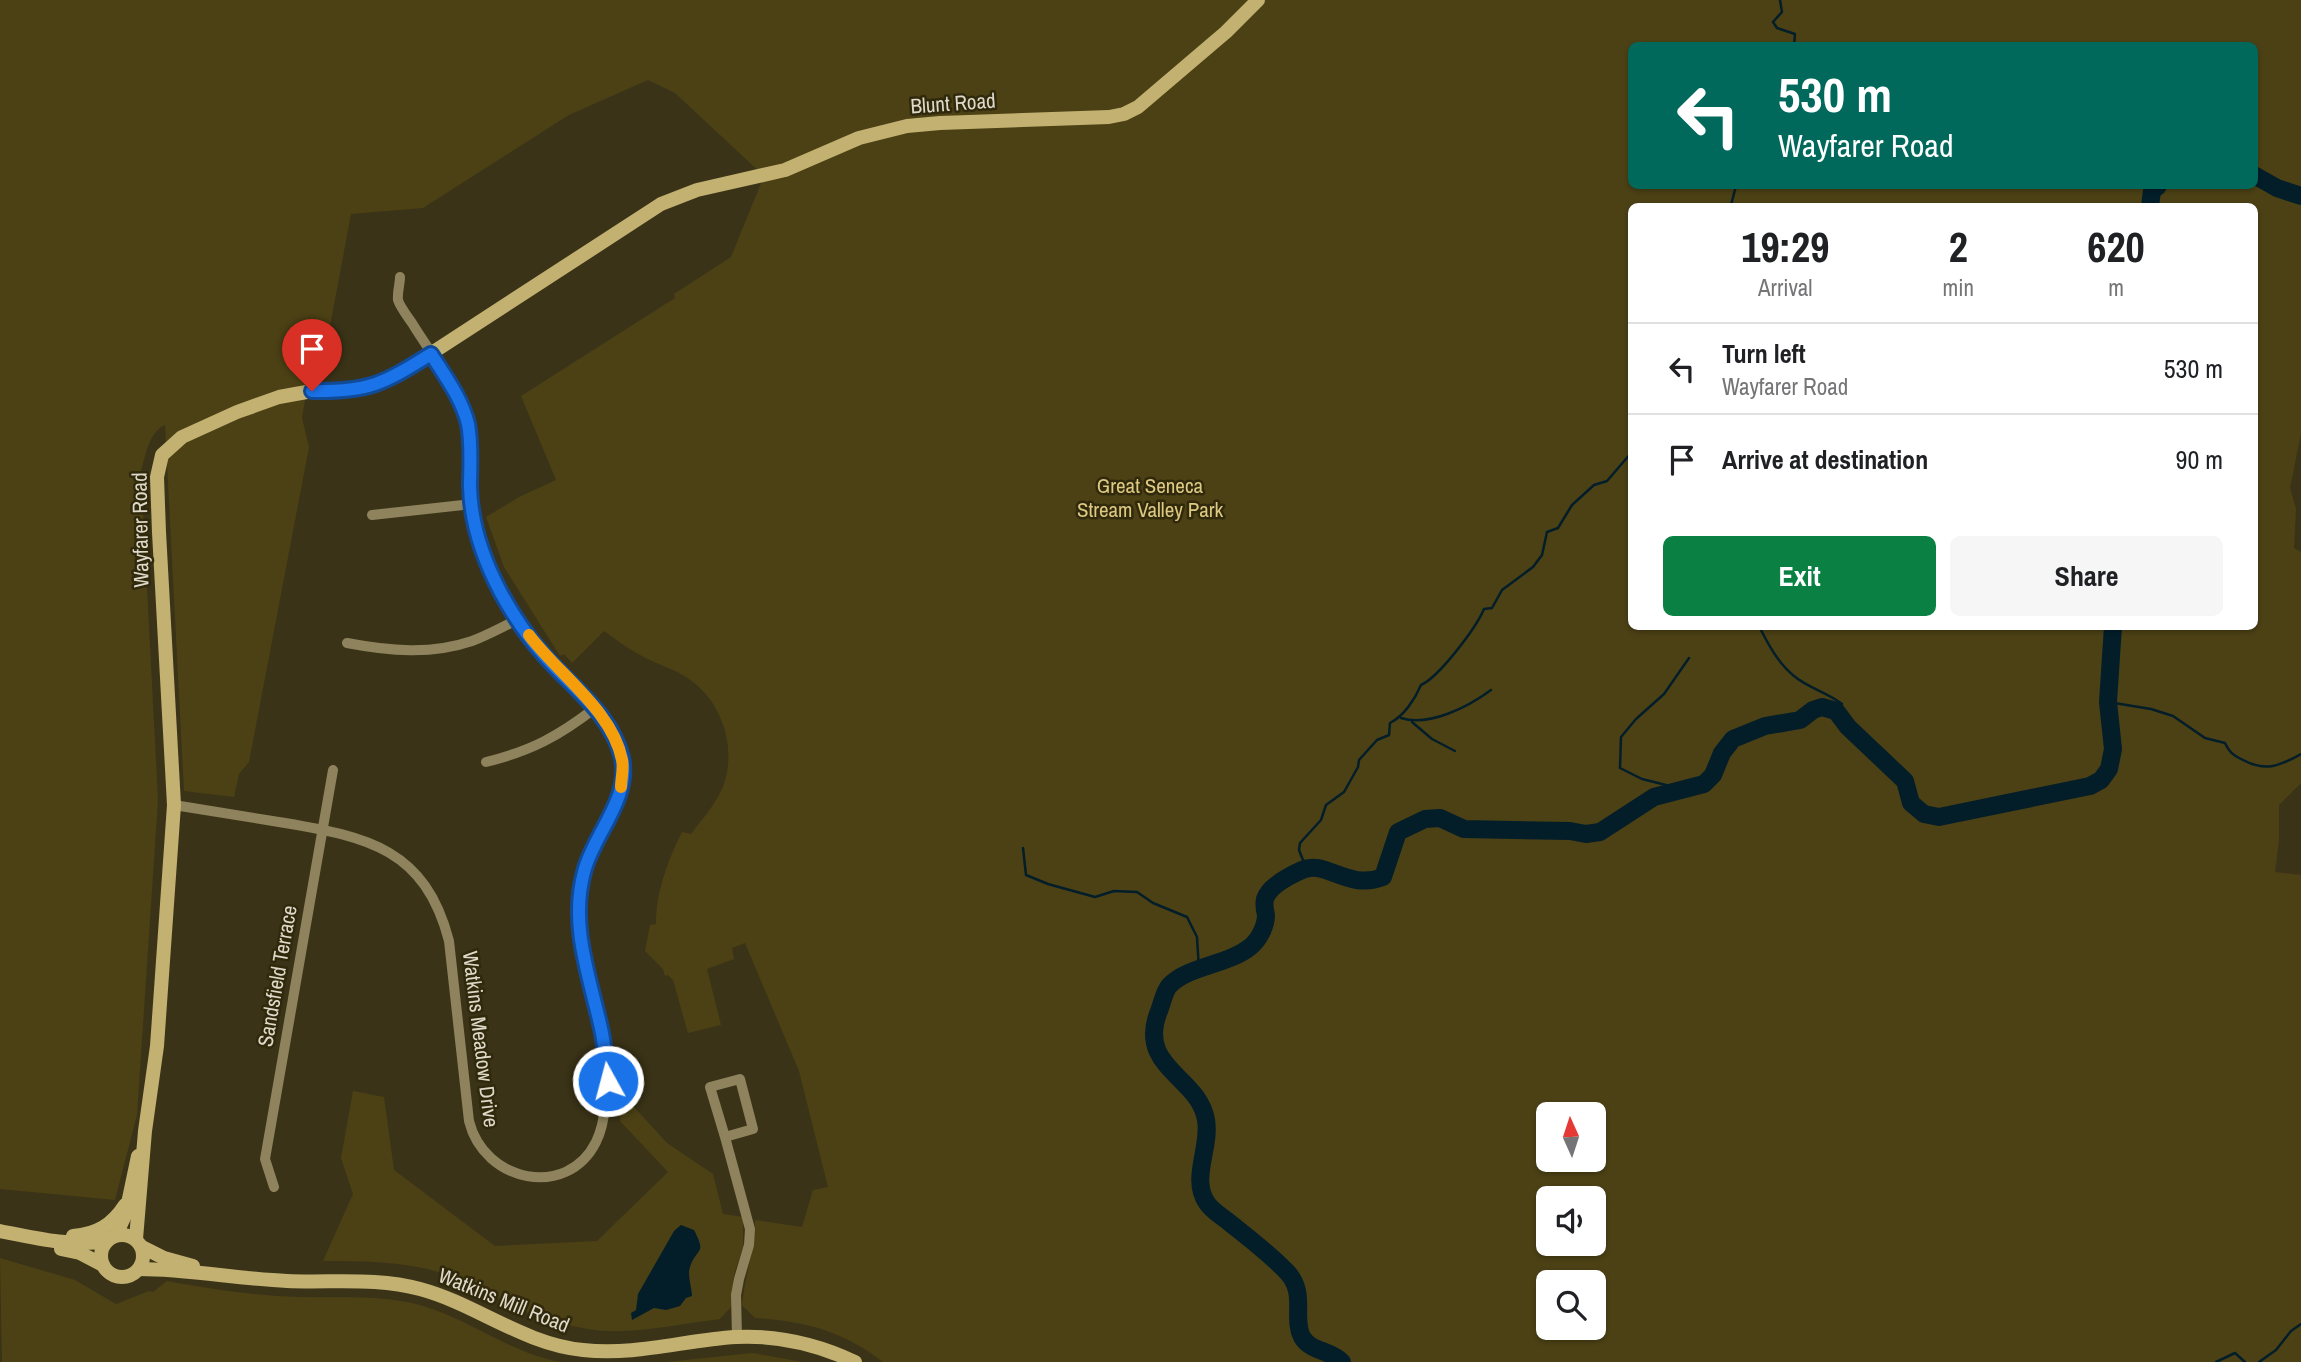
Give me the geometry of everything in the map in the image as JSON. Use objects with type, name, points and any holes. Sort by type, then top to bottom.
[{"type":"street","name":"Blunt Road","points":[[627,226],[684,193],[785,170],[859,138],[881,132],[940,123],[1109,117],[1124,114],[1138,107],[1179,74],[1258,0]]},
{"type":"street","name":"Wayfarer Road","points":[[139,1243],[145,1131],[157,1046],[174,805],[157,477],[162,455],[182,438],[237,412],[279,397],[312,391],[345,391],[371,387],[401,373],[627,226]]},
{"type":"street","points":[[401,277],[398,300],[431,354]]},
{"type":"street","name":"Watkins Meadow Drive","points":[[174,805],[323,829],[363,839],[393,854],[419,876],[429,889],[444,922],[449,941],[469,1121],[473,1136],[481,1149],[497,1165],[519,1175],[542,1177],[564,1172],[590,1153],[603,1123],[608,1081],[602,1036],[581,945],[578,909],[585,868],[617,801],[621,786],[622,761],[611,728],[517,620],[486,562],[475,528],[467,422],[456,394],[431,354]]},
{"type":"street","points":[[372,515],[472,504]]},
{"type":"street","points":[[348,643],[387,650],[435,650],[472,641],[517,620]]},
{"type":"street","points":[[486,762],[515,755],[542,744],[566,731],[595,708]]},
{"type":"street","name":"Sandsfield Terrace","points":[[274,1188],[265,1159],[334,770]]},
{"type":"street","points":[[725,1137],[753,1129],[740,1079],[710,1087],[750,1229],[749,1245],[736,1295],[737,1337]]},
{"type":"street","name":"Wayfarer Road","points":[[112,1238],[123,1225],[145,1131]]},
{"type":"street","points":[[37,1238],[87,1235],[106,1227],[117,1217],[127,1201]]},
{"type":"street","points":[[0,1231],[91,1244],[130,1236],[139,1243],[144,1259],[139,1269],[120,1277],[80,1253],[56,1248],[37,1238]]},
{"type":"street","points":[[103,1265],[102,1251],[112,1238]]},
{"type":"street","name":"Watkins Mill Road","points":[[139,1243],[164,1258],[218,1274]]},
{"type":"street","name":"Watkins Mill Road","points":[[139,1269],[286,1281],[390,1283],[459,1302],[530,1338],[583,1350],[635,1350],[737,1337],[761,1337],[804,1343],[855,1362]]},
{"type":"green space","name":"Great Seneca Stream Valley Park","points":[[0,0],[2301,0],[2301,433],[2290,488],[2296,509],[2294,548],[2301,552],[2301,783],[2279,805],[2275,872],[2301,875],[2301,1362],[883,1362],[838,1335],[807,1325],[755,1318],[742,1305],[755,1220],[802,1227],[813,1190],[828,1187],[799,1071],[745,943],[732,948],[734,959],[707,969],[721,1025],[688,1033],[673,980],[668,975],[665,976],[663,969],[645,951],[650,925],[656,924],[664,876],[682,832],[691,834],[714,804],[724,784],[728,756],[724,728],[712,703],[693,682],[638,654],[604,631],[572,663],[564,654],[560,656],[504,567],[486,517],[519,497],[556,480],[521,396],[675,298],[674,294],[731,257],[764,176],[675,93],[648,80],[569,115],[423,208],[351,214],[325,353],[312,358],[302,418],[309,447],[249,762],[239,774],[234,797],[184,791],[165,425],[151,439],[141,472],[158,800],[137,1115],[115,1200],[0,1189]]},
{"type":"green space","points":[[353,1091],[384,1097],[394,1170],[495,1246],[597,1241],[668,1172],[620,1121],[622,1094],[667,1143],[713,1174],[723,1214],[743,1217],[743,1247],[734,1275],[731,1307],[720,1319],[654,1329],[604,1331],[551,1321],[524,1312],[454,1277],[422,1268],[389,1263],[323,1261],[353,1194],[341,1158]]},
{"type":"green space","points":[[0,1258],[75,1280],[116,1304],[149,1291],[153,1292],[167,1281],[266,1295],[407,1302],[447,1315],[521,1350],[561,1362],[2,1362]]},
{"type":"green space","points":[[752,1353],[803,1362],[667,1362]]},
{"type":"water","points":[[681,1225],[694,1230],[700,1244],[700,1250],[689,1270],[692,1296],[686,1298],[680,1306],[666,1310],[654,1308],[632,1320],[631,1313],[636,1310],[638,1294],[674,1231]]},
{"type":"waterway","points":[[1780,0],[1782,12],[1773,22],[1777,28],[1795,34],[1794,42]]},
{"type":"waterway","points":[[2258,177],[2277,188],[2301,196]]},
{"type":"waterway","points":[[1732,203],[1735,189]]},
{"type":"waterway","points":[[2150,203],[2154,189]]},
{"type":"waterway","points":[[1306,868],[1299,850],[1300,843],[1321,820],[1326,805],[1344,792],[1359,760],[1377,740],[1389,735],[1390,723],[1408,707],[1421,685],[1456,651],[1484,609],[1492,608],[1502,590],[1533,567],[1542,555],[1547,532],[1558,528],[1572,505],[1594,485],[1607,481],[1628,456]]},
{"type":"waterway","points":[[1761,630],[1788,671],[1842,704],[1836,711]]},
{"type":"waterway","points":[[1342,1362],[1310,1346],[1302,1337],[1298,1322],[1296,1288],[1287,1272],[1212,1209],[1202,1194],[1200,1184],[1206,1120],[1201,1105],[1162,1059],[1156,1046],[1154,1030],[1169,986],[1186,974],[1231,958],[1250,947],[1256,941],[1266,919],[1267,894],[1302,870],[1319,868],[1359,880],[1383,877],[1398,832],[1425,819],[1440,818],[1464,829],[1570,831],[1586,834],[1600,832],[1654,797],[1704,784],[1713,775],[1722,753],[1733,739],[1765,726],[1800,720],[1822,707],[1836,711],[1848,727],[1905,781],[1911,803],[1924,814],[1939,817],[2090,786],[2101,780],[2109,769],[2113,749],[2108,702],[2113,630]]},
{"type":"waterway","points":[[1676,792],[1666,785],[1642,779],[1620,768],[1621,737],[1636,719],[1664,694],[1689,658]]},
{"type":"waterway","points":[[1401,718],[1436,718],[1460,709],[1491,690]]},
{"type":"waterway","points":[[2108,702],[2151,709],[2173,716],[2205,738],[2225,743],[2233,755],[2257,766],[2278,765],[2301,754]]},
{"type":"waterway","points":[[1412,722],[1432,739],[1455,751]]},
{"type":"waterway","points":[[1023,848],[1026,875],[1095,897],[1114,891],[1137,892],[1153,903],[1187,917],[1197,937],[1199,970]]},
{"type":"waterway","points":[[2259,1362],[2276,1350],[2291,1331],[2301,1324]]},
{"type":"waterway","points":[[2216,1362],[2235,1353],[2245,1362]]},
{"type":"slow traffic","points":[[529,635],[611,728],[622,761],[621,787]]},
{"type":"route","points":[[312,391],[345,391],[371,387],[401,373],[431,354],[456,394],[467,422],[471,449],[470,490],[475,528],[486,562],[517,620],[611,728],[622,761],[621,786],[617,801],[593,846],[585,868],[578,909],[581,945],[602,1036],[608,1081]]}]
